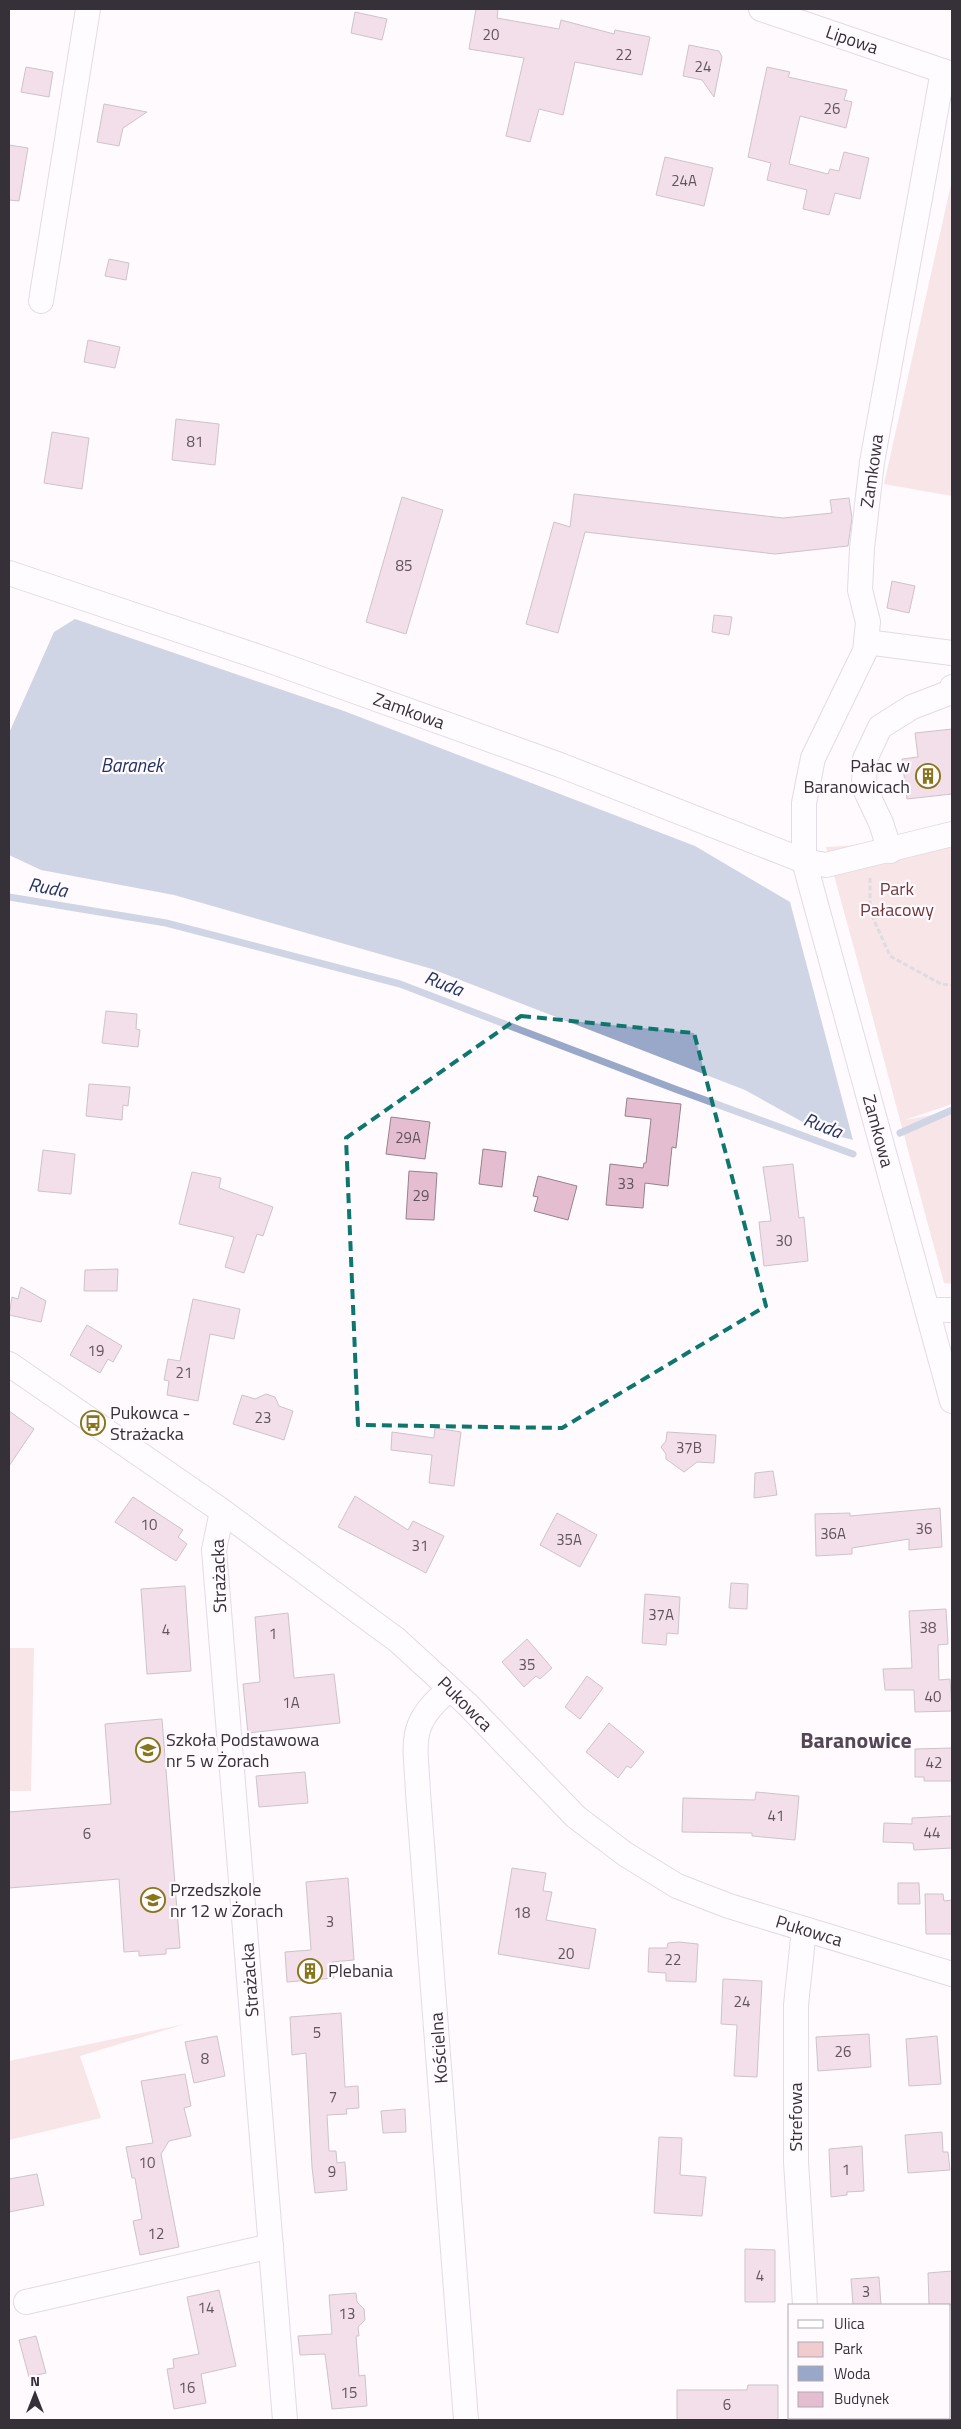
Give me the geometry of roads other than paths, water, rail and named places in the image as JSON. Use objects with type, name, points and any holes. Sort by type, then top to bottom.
[{"type":"street","points":[[41,301],[88,9]]},
{"type":"street","name":"Lipowa","points":[[761,9],[948,73]]},
{"type":"street","name":"Zamkowa","points":[[948,73],[872,462],[862,548],[860,590],[868,622],[865,651],[813,758],[804,803],[804,861],[952,1401]]},
{"type":"street","name":"Zamkowa","points":[[9,573],[268,660],[560,765],[804,861]]},
{"type":"street","points":[[866,642],[952,653]]},
{"type":"street","points":[[880,853],[881,823],[864,787],[865,759],[880,727],[912,707],[952,690]]},
{"type":"street","points":[[804,861],[826,865],[952,834]]},
{"type":"street","points":[[927,1310],[952,1310]]},
{"type":"street","name":"Pukowca","points":[[9,1364],[222,1511],[397,1640],[450,1689],[576,1817],[625,1854],[678,1886],[729,1906],[952,1974]]},
{"type":"street","name":"Strażacka","points":[[222,1511],[214,1550],[285,2420]]},
{"type":"street","name":"Kościelna","points":[[450,1689],[422,1717],[416,1736],[418,1794],[466,2420]]},
{"type":"street","name":"Strefowa","points":[[804,1929],[796,2006],[796,2162],[805,2304]]},
{"type":"street","points":[[26,2302],[271,2246]]},
{"type":"water","name":"Baranek","points":[[75,619],[344,711],[695,846],[790,902],[853,1140],[819,1131],[745,1090],[432,969],[174,895],[41,870],[9,855],[9,733],[54,632]]},
{"type":"waterway","name":"Ruda","points":[[9,897],[166,923],[400,984],[675,1089],[853,1154]]},
{"type":"waterway","name":"Ruda","points":[[900,1133],[952,1110]]},
{"type":"place","name":"Pałac w Baranowicach","points":[[928,776]]},
{"type":"place","name":"Pukowca - Strażacka","points":[[93,1423]]},
{"type":"place","name":"Szkoła Podstawowa nr 5 w Żorach","points":[[148,1750]]},
{"type":"place","name":"Przedszkole nr 12 w Żorach","points":[[153,1900]]},
{"type":"place","name":"Plebania","points":[[310,1971]]},
{"type":"district","name":"Baranowice","points":[[856,1740]]},
{"type":"park label","name":"Park Pałacowy","points":[[897,900]]}]
